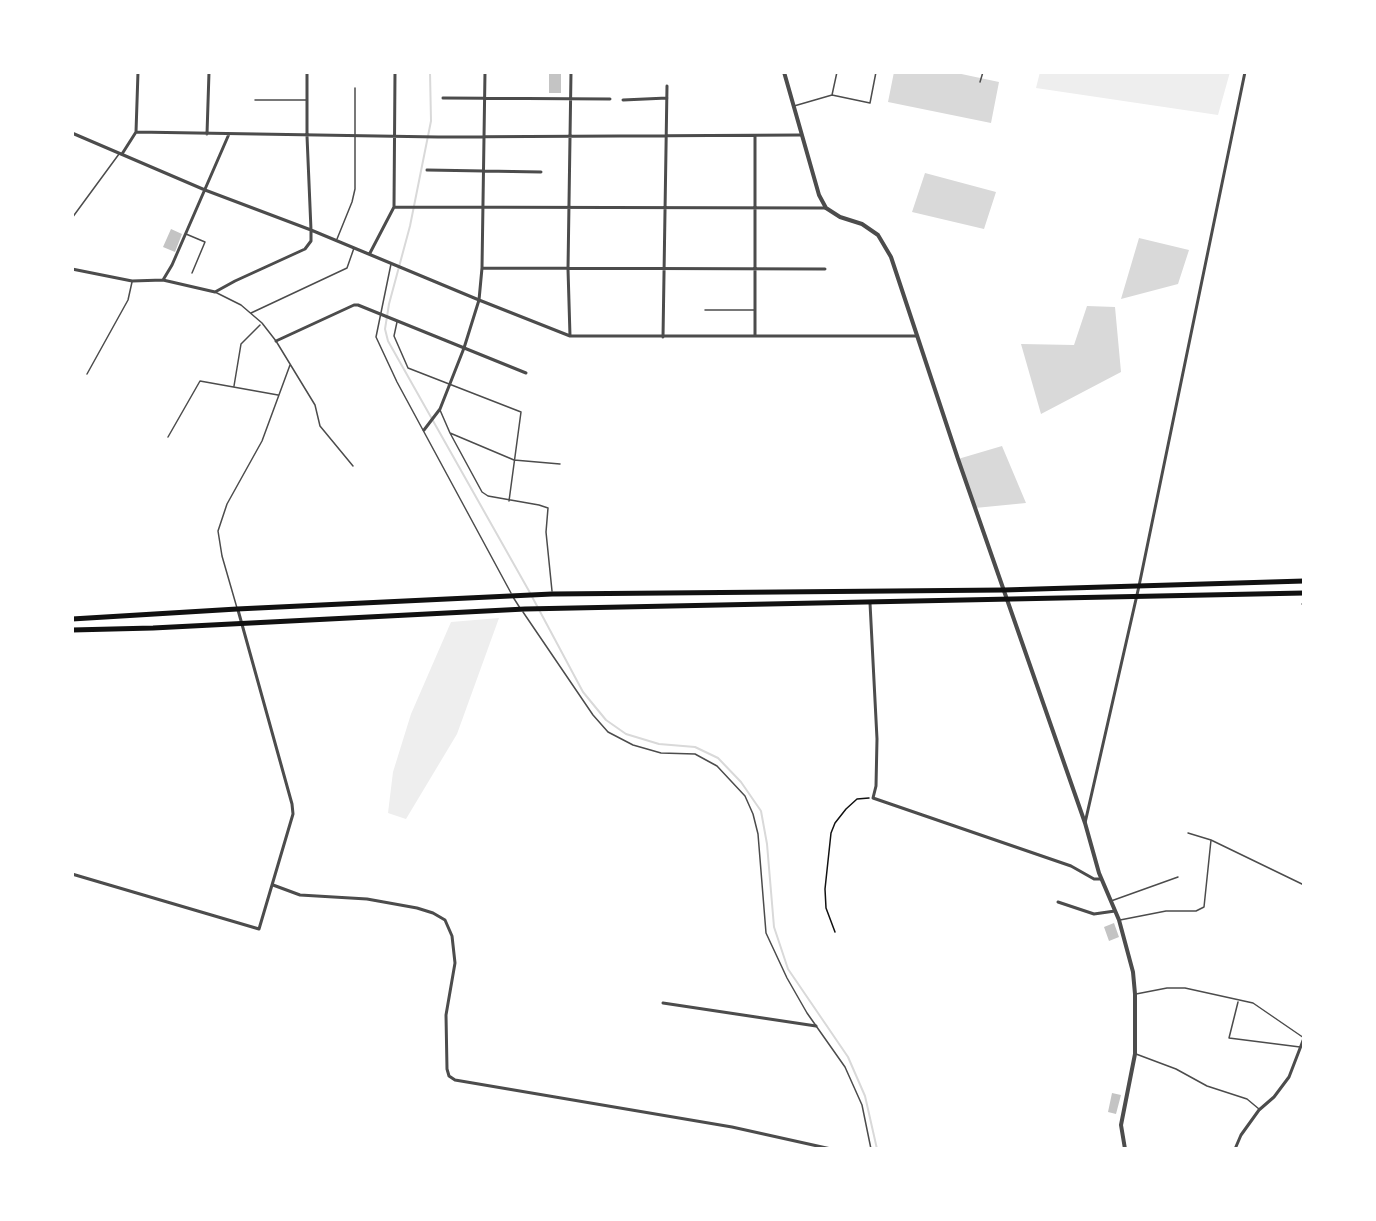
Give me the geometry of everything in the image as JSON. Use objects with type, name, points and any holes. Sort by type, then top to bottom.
[{"type":"main road","points":[[72,619],[552,594],[1004,590],[1304,580]]},
{"type":"main road","points":[[72,630],[523,609],[1304,593]]},
{"type":"street","points":[[121,154],[136,132],[138,72]]},
{"type":"street","points":[[207,134],[209,72]]},
{"type":"street","points":[[72,269],[132,281],[163,280],[215,292],[235,280],[305,249],[310,241],[311,230],[307,72]]},
{"type":"street","points":[[370,254],[394,207],[395,72]]},
{"type":"street","points":[[424,430],[439,411],[451,384],[479,300],[482,268],[485,72]]},
{"type":"street","points":[[570,336],[568,269],[571,72]]},
{"type":"street","points":[[784,72],[819,195],[826,208],[878,234],[891,257],[916,336],[1085,824],[1101,879],[1119,920],[1135,994],[1135,1053],[1121,1125],[1125,1149]]},
{"type":"street","points":[[1085,824],[1137,596],[1245,72]]},
{"type":"street","points":[[663,337],[667,86]]},
{"type":"street","points":[[443,98],[610,99]]},
{"type":"street","points":[[623,100],[667,98]]},
{"type":"street","points":[[136,132],[423,137],[801,135]]},
{"type":"street","points":[[72,133],[206,190],[337,240],[570,336],[916,336]]},
{"type":"street","points":[[163,280],[172,265],[230,134]]},
{"type":"street","points":[[755,136],[755,336]]},
{"type":"street","points":[[427,170],[541,172]]},
{"type":"street","points":[[394,207],[826,208]]},
{"type":"street","points":[[482,268],[825,269]]},
{"type":"street","points":[[276,341],[354,305],[526,373]]},
{"type":"street","points":[[870,603],[877,739],[876,786],[873,798],[1071,866],[1094,879],[1101,879]]},
{"type":"street","points":[[72,874],[259,929],[293,814],[237,609]]},
{"type":"street","points":[[273,885],[300,895],[367,899],[417,908],[445,920],[452,936],[455,963],[446,1016],[447,1069],[449,1076],[455,1080],[732,1127],[831,1149]]},
{"type":"street","points":[[1058,902],[1094,914],[1115,911]]},
{"type":"street","points":[[663,1003],[816,1026]]},
{"type":"street","points":[[1235,1149],[1241,1135],[1259,1110],[1274,1097],[1289,1077],[1304,1038]]},
{"type":"lane","points":[[832,94],[837,72]]},
{"type":"lane","points":[[793,106],[832,94],[870,104],[876,72]]},
{"type":"lane","points":[[980,82],[983,72]]},
{"type":"lane","points":[[337,240],[355,189],[355,88]]},
{"type":"lane","points":[[255,100],[307,100]]},
{"type":"lane","points":[[72,218],[121,154]]},
{"type":"lane","points":[[186,234],[205,242],[192,273]]},
{"type":"lane","points":[[250,313],[347,268],[355,248]]},
{"type":"lane","points":[[393,263],[376,337],[397,382],[512,596],[593,715],[608,732],[633,745],[661,753],[695,754],[717,766],[745,796],[758,834],[766,933],[787,978],[816,1026],[845,1067],[862,1105],[871,1149]]},
{"type":"lane","points":[[87,374],[129,300],[132,281]]},
{"type":"lane","points":[[215,292],[241,305],[262,323],[276,341],[315,405],[320,426],[353,466]]},
{"type":"lane","points":[[705,309],[755,310]]},
{"type":"lane","points":[[397,322],[394,336],[408,368],[521,412],[509,501]]},
{"type":"lane","points":[[234,387],[241,344],[262,323]]},
{"type":"lane","points":[[237,609],[222,556],[218,531],[227,504],[262,441],[290,365]]},
{"type":"lane","points":[[168,437],[200,381],[279,395]]},
{"type":"lane","points":[[439,411],[482,492],[488,496],[548,508],[546,532],[552,594]]},
{"type":"lane","points":[[450,433],[514,460],[560,465]]},
{"type":"lane","points":[[1188,833],[1211,840],[1304,885]]},
{"type":"lane","points":[[1119,920],[1166,911],[1196,911],[1204,907],[1211,840]]},
{"type":"lane","points":[[1111,901],[1178,877]]},
{"type":"lane","points":[[1135,994],[1167,988],[1185,988],[1253,1003],[1304,1038]]},
{"type":"lane","points":[[1239,1001],[1229,1038],[1301,1047]]},
{"type":"lane","points":[[1135,1053],[1176,1068],[1207,1086],[1247,1099],[1259,1110]]},
{"type":"path","points":[[836,932],[826,908],[825,889],[831,833],[834,823],[857,799],[873,798]]},
{"type":"shaded area","points":[[894,72],[952,72],[999,82],[991,123],[888,102]]},
{"type":"shaded area","points":[[1040,72],[1230,72],[1218,115],[1036,88]]},
{"type":"shaded area","points":[[925,173],[996,192],[984,229],[912,212]]},
{"type":"shaded area","points":[[1139,238],[1189,250],[1178,284],[1121,299]]},
{"type":"shaded area","points":[[1087,306],[1115,307],[1121,372],[1041,414],[1021,344],[1074,345]]},
{"type":"shaded area","points":[[1002,446],[1026,503],[975,508],[958,459]]},
{"type":"shaded area","points":[[499,618],[457,734],[406,819],[388,813],[393,772],[411,714],[451,622]]},
{"type":"building","points":[[549,72],[561,72],[561,93],[549,93]]},
{"type":"building","points":[[171,229],[182,234],[175,252],[163,247]]},
{"type":"building","points":[[1114,923],[1119,937],[1109,941],[1104,927]]},
{"type":"building","points":[[1112,1093],[1121,1095],[1116,1114],[1108,1112]]},
{"type":"waterway","points":[[430,72],[431,121],[410,226],[389,304],[385,329],[388,341],[529,591],[583,692],[606,720],[626,734],[659,744],[695,747],[718,758],[741,782],[761,811],[767,844],[774,927],[788,969],[848,1057],[865,1096],[877,1149]]}]
